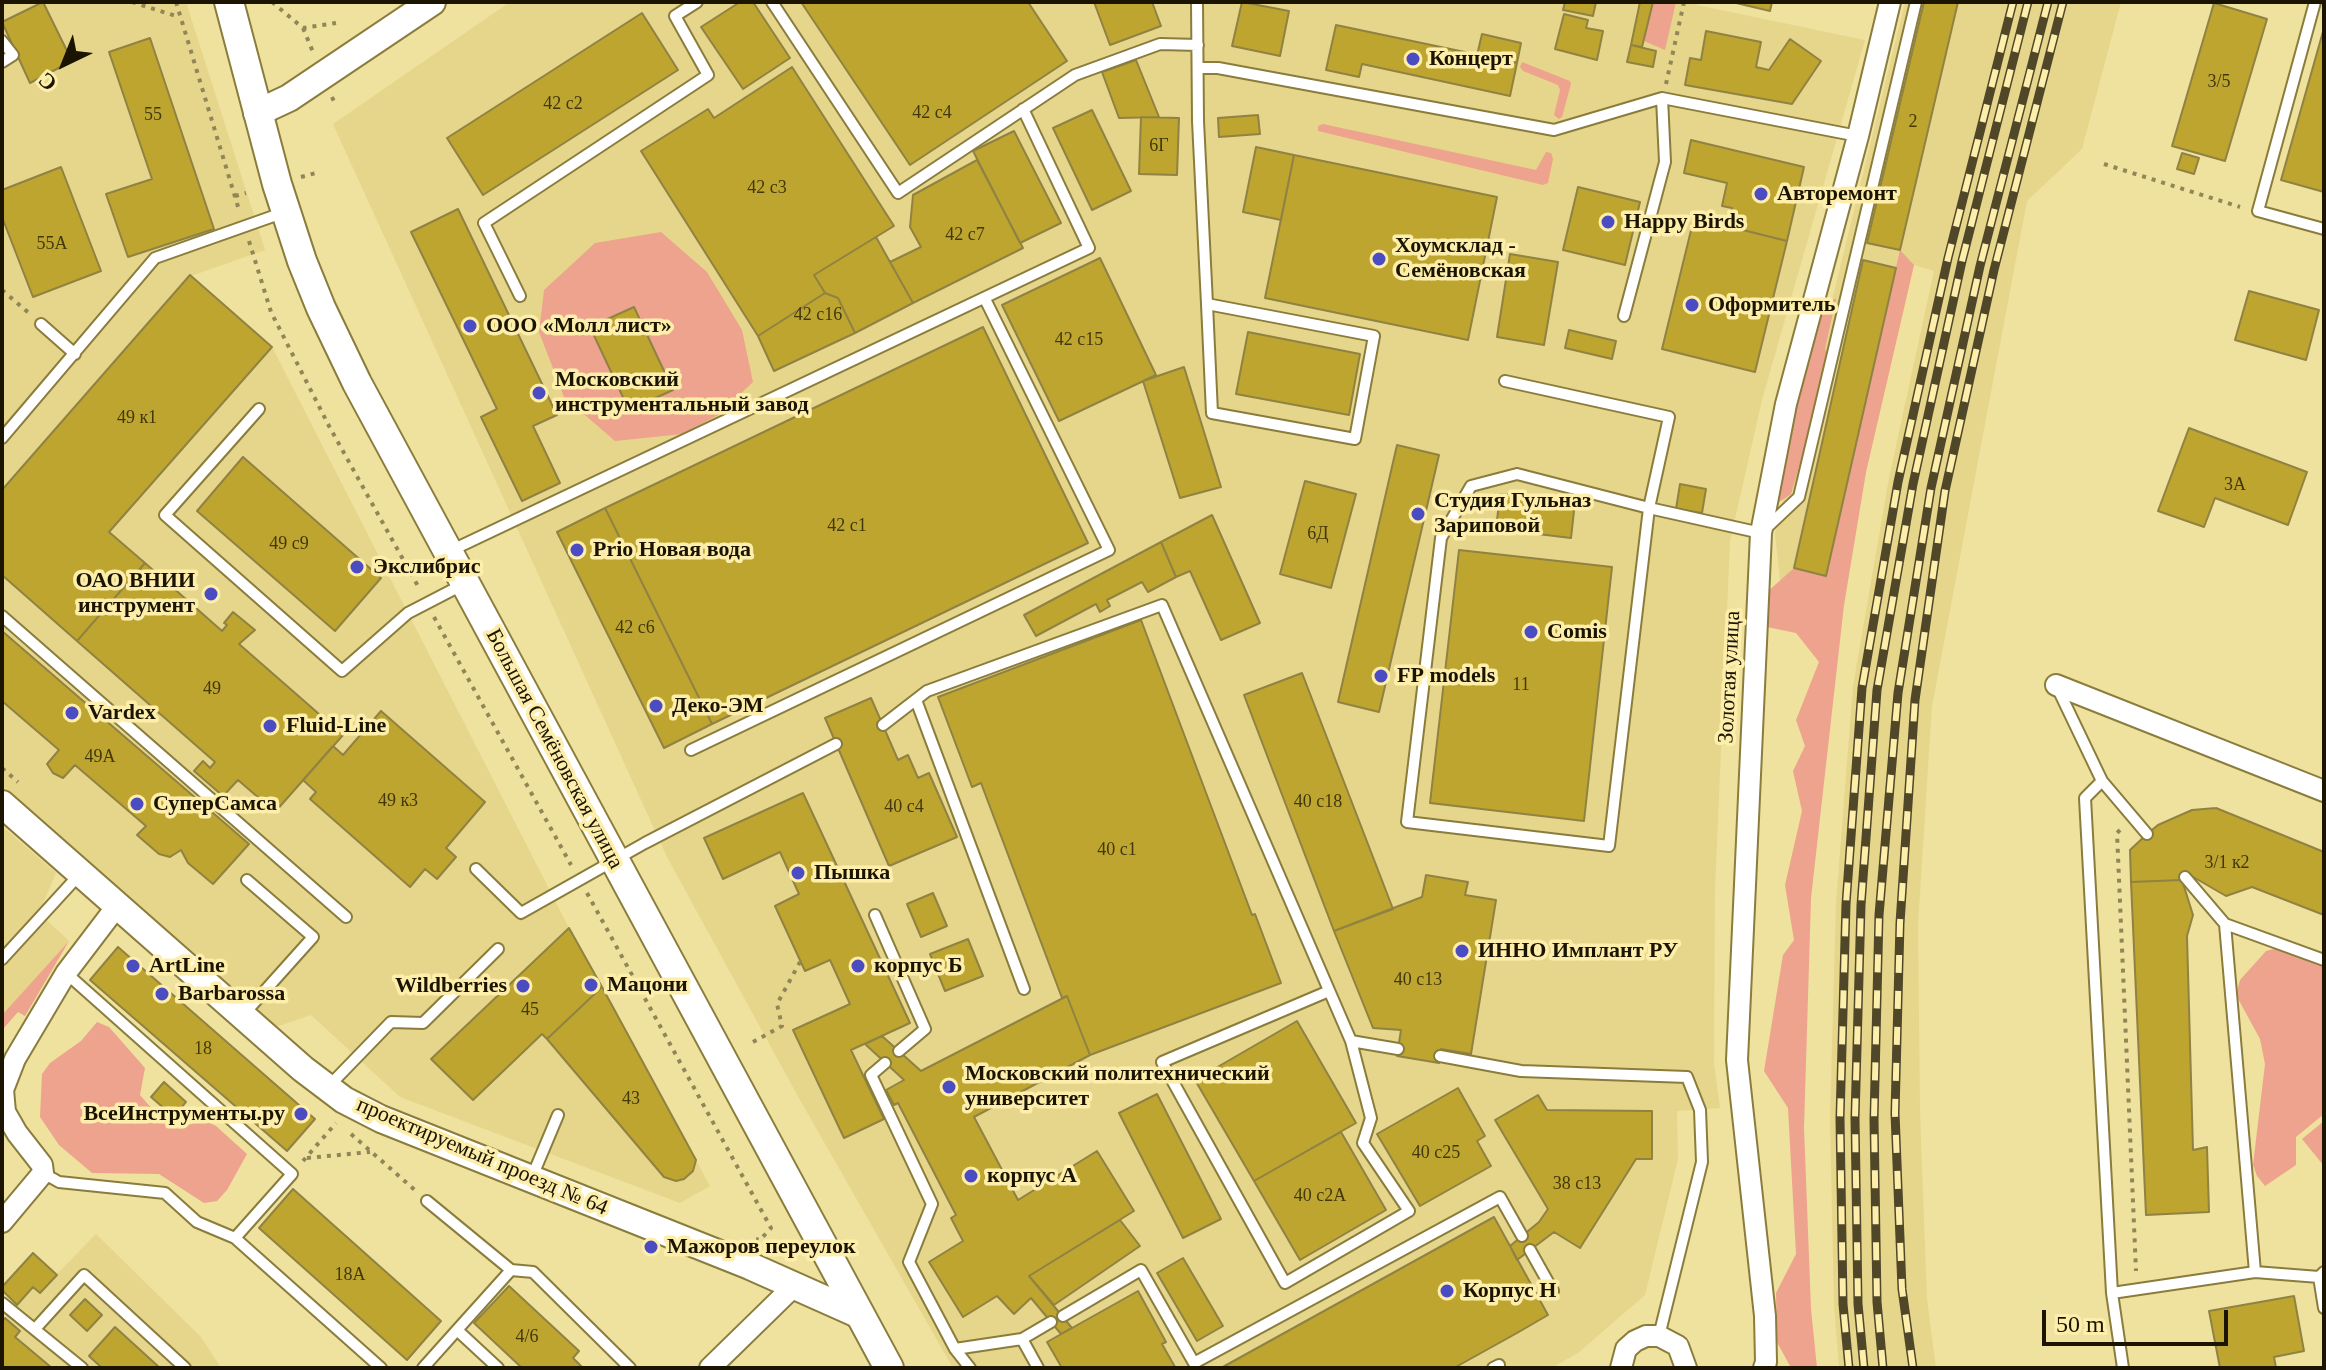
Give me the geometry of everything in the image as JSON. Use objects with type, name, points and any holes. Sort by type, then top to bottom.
[{"type":"main road","name":"Большая Семёновская улица","points":[[216,2],[257,113]]},
{"type":"main road","name":"Большая Семёновская улица","points":[[229,2],[286,212],[321,308],[357,383],[889,1368]]},
{"type":"street","points":[[257,113],[289,98],[432,2]]},
{"type":"street","name":"Золотая улица","points":[[1764,1368],[1765,1316],[1737,1060],[1761,533],[1786,404],[1858,136],[1890,2]]},
{"type":"street","points":[[2056,685],[2324,791]]},
{"type":"street","name":"проектируемый проезд № 64","points":[[2,804],[327,1088],[381,1119],[795,1285],[860,1315]]},
{"type":"street","points":[[2,1222],[43,1173],[42,1165],[5,1112],[3,1090],[15,1059],[66,973],[117,906]]},
{"type":"street","points":[[710,1368],[795,1285]]},
{"type":"street","points":[[1621,1368],[1626,1349],[1646,1336],[1659,1336],[1678,1346],[1686,1368]]},
{"type":"lane","points":[[520,296],[484,223],[708,75],[675,16],[697,2]]},
{"type":"lane","points":[[772,2],[898,193],[1075,75],[1160,44],[1198,45]]},
{"type":"lane","points":[[1197,2],[1198,68],[1207,304],[1212,413],[1355,439],[1374,336],[1207,304]]},
{"type":"lane","points":[[1505,381],[1669,417],[1649,508],[1609,846],[1407,822],[1441,538],[1471,486],[1517,474],[1649,508],[1761,533],[1799,497],[1916,2]]},
{"type":"lane","points":[[2315,2],[2258,211],[2324,229]]},
{"type":"lane","points":[[2,41],[13,55],[2,62]]},
{"type":"lane","points":[[1198,68],[1218,68],[1554,130],[1662,98],[1858,136]]},
{"type":"lane","points":[[1624,316],[1665,162],[1662,98]]},
{"type":"lane","points":[[448,552],[1089,248],[1023,109]]},
{"type":"lane","points":[[2,438],[155,258],[286,212]]},
{"type":"lane","points":[[691,750],[1109,550],[985,299]]},
{"type":"lane","points":[[41,324],[75,354]]},
{"type":"lane","points":[[259,409],[165,515],[342,671],[408,613],[465,583]]},
{"type":"lane","points":[[883,725],[927,691],[1162,605],[1351,1041],[1371,1118],[1363,1143],[1409,1211],[1285,1283],[1162,1062],[1329,991]]},
{"type":"lane","points":[[2,616],[346,917]]},
{"type":"lane","points":[[2056,685],[2102,781],[2147,834]]},
{"type":"lane","points":[[916,700],[1024,989]]},
{"type":"lane","points":[[476,869],[521,913],[614,859],[836,744]]},
{"type":"lane","points":[[2102,781],[2085,798],[2112,1293],[2123,1368]]},
{"type":"lane","points":[[2,959],[80,873]]},
{"type":"lane","points":[[2185,877],[2225,924],[2324,960]]},
{"type":"lane","points":[[242,1016],[313,937],[247,880]]},
{"type":"lane","points":[[875,915],[925,1029],[899,1051]]},
{"type":"lane","points":[[2225,924],[2255,1272]]},
{"type":"lane","points":[[327,1088],[391,1022],[423,1023],[498,949]]},
{"type":"lane","points":[[66,973],[292,1174],[235,1238]]},
{"type":"lane","points":[[1351,1041],[1398,1049]]},
{"type":"lane","points":[[1440,1056],[1521,1071],[1687,1077],[1700,1110],[1702,1162],[1659,1336]]},
{"type":"lane","points":[[885,1063],[871,1075],[932,1204],[909,1262],[955,1349],[970,1368]]},
{"type":"lane","points":[[532,1179],[558,1115]]},
{"type":"lane","points":[[43,1173],[59,1182],[165,1193],[197,1222],[235,1238],[381,1368]]},
{"type":"lane","points":[[1063,1316],[1141,1270],[1194,1363],[1500,1197],[1522,1236]]},
{"type":"lane","points":[[427,1201],[511,1270],[533,1272],[630,1368]]},
{"type":"lane","points":[[1530,1250],[1553,1291]]},
{"type":"lane","points":[[423,1368],[511,1270]]},
{"type":"lane","points":[[2112,1293],[2255,1272],[2321,1274],[2324,1308]]},
{"type":"lane","points":[[35,1329],[84,1275],[185,1368]]},
{"type":"lane","points":[[2,1303],[82,1368]]},
{"type":"lane","points":[[955,1349],[1022,1339],[1051,1322]]},
{"type":"lane","points":[[457,1330],[498,1368]]},
{"type":"lane","points":[[1022,1339],[1038,1368]]},
{"type":"path","points":[[132,2],[180,18]]},
{"type":"path","points":[[176,2],[271,312],[329,426],[771,1228],[760,1240]]},
{"type":"path","points":[[272,2],[303,28],[336,23]]},
{"type":"path","points":[[1662,98],[1684,2]]},
{"type":"path","points":[[2104,164],[2236,206]]},
{"type":"path","points":[[299,178],[316,173]]},
{"type":"path","points":[[235,196],[246,193]]},
{"type":"path","points":[[2,290],[41,324]]},
{"type":"path","points":[[2131,816],[2117,833],[2137,1290]]},
{"type":"path","points":[[753,1042],[782,1026],[777,1004],[800,962]]},
{"type":"path","points":[[292,1174],[336,1123]]},
{"type":"path","points":[[344,1128],[427,1201]]},
{"type":"path","points":[[305,1159],[371,1152]]},
{"type":"shaded area","points":[[2,2],[186,2],[265,250],[191,276],[272,347],[569,928],[710,1186],[680,1203],[400,1097],[311,1015],[276,1027],[2,785]]},
{"type":"shaded area","points":[[510,2],[1697,2],[1697,5],[1865,40],[1762,400],[1730,541],[1715,889],[1714,1063],[1720,1108],[1677,1111],[1678,1159],[1645,1295],[1578,1353],[1551,1368],[953,1368],[800,1100],[667,857],[333,124]]},
{"type":"shaded area","points":[[1652,2],[1676,2],[1665,50],[1644,41]]},
{"type":"shaded area","points":[[1905,2],[2121,2],[2082,149],[2027,201],[1932,706],[1918,924],[1920,1113],[1927,1299],[1936,1368],[1839,1368],[1834,1305],[1830,1118],[1836,903],[1853,686],[1889,478],[1934,271],[1914,265],[1866,472],[1844,605],[1781,590],[1775,533]]},
{"type":"shaded area","points":[[1522,62],[1570,81],[1562,117],[1559,119],[1554,115],[1560,90],[1558,85],[1523,71],[1520,67]]},
{"type":"shaded area","points":[[1323,124],[1536,170],[1546,152],[1551,153],[1553,159],[1548,183],[1543,185],[1318,131],[1318,126]]},
{"type":"shaded area","points":[[661,232],[707,272],[742,330],[753,382],[718,415],[683,434],[615,441],[564,397],[539,332],[544,290],[595,243]],"holes":[[[634,307],[672,389],[629,410],[590,327]]]},
{"type":"shaded area","points":[[1900,250],[1914,265],[1866,472],[1844,605],[1811,898],[1804,1128],[1811,1309],[1817,1368],[1791,1368],[1777,1342],[1776,1293],[1796,1254],[1788,1108],[1764,1071],[1783,955],[1794,940],[1785,885],[1802,811],[1793,771],[1805,746],[1796,720],[1819,662],[1796,633],[1767,627],[1766,593],[1794,568],[1826,575]]},
{"type":"shaded area","points":[[1825,299],[1836,299],[1825,349],[1830,361],[1791,494],[1772,507],[1798,376]]},
{"type":"shaded area","points":[[2,826],[56,873],[39,913],[69,941],[2,1015]]},
{"type":"shaded area","points":[[69,941],[25,1016],[18,1012],[2,1030],[2,1015]]},
{"type":"shaded area","points":[[2278,948],[2324,958],[2324,1114],[2296,1137],[2296,1165],[2265,1186],[2253,1165],[2265,1064],[2260,1039],[2236,995],[2240,980],[2266,951]]},
{"type":"shaded area","points":[[97,1022],[109,1027],[145,1068],[140,1095],[166,1125],[179,1129],[203,1119],[216,1126],[247,1154],[227,1190],[217,1201],[204,1203],[159,1174],[92,1173],[59,1145],[40,1117],[42,1074],[50,1063],[81,1041]]},
{"type":"shaded area","points":[[2324,1121],[2324,1166],[2302,1139]]},
{"type":"shaded area","points":[[96,1234],[201,1337],[221,1368],[2,1368],[2,1322],[17,1305],[2,1287],[33,1253],[57,1274]]},
{"type":"building","points":[[43,2],[72,61],[30,83],[2,22]]},
{"type":"building","points":[[740,2],[753,2],[790,58],[743,89],[701,27]]},
{"type":"building","points":[[801,2],[1028,2],[1067,61],[910,165]]},
{"type":"building","points":[[1094,2],[1152,2],[1161,26],[1110,45]]},
{"type":"building","points":[[1242,2],[1289,11],[1280,56],[1232,46]]},
{"type":"building","points":[[1565,2],[1596,2],[1593,16],[1563,10]]},
{"type":"building","points":[[1640,2],[1653,2],[1642,47],[1631,45]]},
{"type":"building","points":[[1732,2],[1772,2],[1770,11]]},
{"type":"building","points":[[1924,2],[1958,2],[1900,250],[1867,243]]},
{"type":"building","points":[[2214,3],[2267,19],[2225,161],[2172,146]]},
{"type":"building","points":[[642,13],[678,70],[483,195],[447,138]]},
{"type":"building","points":[[1564,14],[1588,20],[1586,28],[1603,31],[1597,60],[1555,49]]},
{"type":"building","name":"Концерт","points":[[1336,25],[1517,63],[1510,96],[1362,64],[1359,77],[1326,70]]},
{"type":"building","points":[[2324,28],[2324,192],[2281,180]]},
{"type":"building","points":[[1706,31],[1761,42],[1756,67],[1769,70],[1790,39],[1821,61],[1792,104],[1685,85],[1690,58],[1701,60]]},
{"type":"building","points":[[1482,34],[1521,43],[1517,63],[1477,55]]},
{"type":"building","points":[[150,38],[214,229],[128,257],[106,194],[152,179],[109,52]]},
{"type":"building","points":[[1631,45],[1656,51],[1653,67],[1627,62]]},
{"type":"building","points":[[1136,60],[1159,117],[1119,118],[1102,72]]},
{"type":"building","points":[[792,67],[894,226],[814,275],[825,293],[758,336],[641,151],[708,109],[714,118]]},
{"type":"building","points":[[1092,110],[1131,191],[1092,210],[1053,128]]},
{"type":"building","points":[[1258,115],[1260,134],[1219,137],[1218,118]]},
{"type":"building","points":[[1141,117],[1179,118],[1177,175],[1139,174]]},
{"type":"building","points":[[1014,131],[1061,223],[1020,243],[973,151]]},
{"type":"building","name":"Авторемонт","points":[[1691,140],[1804,167],[1787,241],[1727,226],[1732,208],[1722,206],[1727,183],[1684,173]]},
{"type":"building","points":[[1256,147],[1294,155],[1281,220],[1243,212]]},
{"type":"building","points":[[2182,153],[2199,158],[2194,174],[2177,169]]},
{"type":"building","name":"Хоумсклад - Семёновская","points":[[1294,155],[1497,197],[1468,340],[1265,298]]},
{"type":"building","points":[[977,160],[1023,248],[913,303],[890,262],[921,247],[910,227],[913,195]]},
{"type":"building","points":[[61,167],[101,271],[33,297],[2,217],[2,190]]},
{"type":"building","points":[[1578,187],[1640,202],[1625,265],[1563,250]]},
{"type":"building","points":[[458,209],[557,415],[533,426],[560,483],[522,501],[481,417],[497,409],[411,232]]},
{"type":"building","points":[[1694,218],[1787,241],[1755,372],[1662,349]]},
{"type":"building","points":[[876,237],[913,303],[855,333],[838,298],[825,293],[814,275]]},
{"type":"building","points":[[1510,254],[1558,262],[1544,345],[1497,337]]},
{"type":"building","points":[[1100,258],[1156,375],[1059,421],[1002,305]]},
{"type":"building","points":[[1863,260],[1896,268],[1826,576],[1794,568]]},
{"type":"building","points":[[190,275],[272,347],[109,532],[145,563],[77,641],[2,575],[2,490]]},
{"type":"building","points":[[2249,291],[2319,310],[2306,360],[2235,340]]},
{"type":"building","points":[[825,293],[838,298],[855,333],[774,371],[758,336]]},
{"type":"building","points":[[634,307],[673,390],[629,410],[590,327]]},
{"type":"building","points":[[983,327],[1088,543],[712,724],[605,508]]},
{"type":"building","points":[[1569,330],[1616,341],[1612,359],[1565,348]]},
{"type":"building","points":[[1248,332],[1360,354],[1349,415],[1236,394]]},
{"type":"building","points":[[1184,367],[1221,487],[1180,498],[1143,381]]},
{"type":"building","points":[[2189,428],[2307,472],[2288,525],[2215,498],[2204,527],[2158,511]]},
{"type":"building","points":[[1397,445],[1439,455],[1379,712],[1338,702]]},
{"type":"building","points":[[243,457],[381,578],[335,631],[197,511]]},
{"type":"building","points":[[1305,481],[1356,494],[1331,588],[1280,574]]},
{"type":"building","points":[[1680,484],[1706,489],[1702,513],[1676,509]]},
{"type":"building","points":[[1500,494],[1575,502],[1571,538],[1496,529]]},
{"type":"building","points":[[605,508],[712,724],[664,748],[557,532]]},
{"type":"building","points":[[1212,515],[1260,623],[1221,640],[1190,571],[1176,577],[1161,542]]},
{"type":"building","points":[[1161,542],[1176,577],[1148,592],[1142,582],[1107,600],[1110,606],[1100,612],[1096,604],[1036,636],[1024,615]]},
{"type":"building","points":[[1459,550],[1612,567],[1584,821],[1430,803]]},
{"type":"building","points":[[145,563],[222,631],[233,612],[255,630],[239,644],[343,735],[275,812],[238,780],[223,796],[194,771],[203,761],[210,768],[215,762],[77,641]]},
{"type":"building","points":[[1141,620],[1252,915],[1255,914],[1281,983],[1090,1055],[1067,996],[1062,998],[981,783],[972,787],[938,697]]},
{"type":"building","points":[[2,631],[249,844],[213,884],[188,863],[181,850],[170,857],[159,854],[137,835],[146,826],[75,765],[63,778],[53,773],[47,764],[59,750],[2,701]]},
{"type":"building","points":[[1302,673],[1393,909],[1334,931],[1244,695]]},
{"type":"building","points":[[871,698],[898,760],[908,755],[918,778],[929,773],[957,837],[889,866],[825,718]]},
{"type":"building","points":[[381,711],[485,802],[446,848],[456,857],[437,879],[425,869],[410,887],[310,799],[316,792],[303,780],[333,746],[343,755]]},
{"type":"building","name":"корпус Б","points":[[803,793],[910,1023],[851,1050],[884,1119],[844,1138],[793,1030],[850,1004],[830,960],[805,971],[775,906],[799,894],[780,852],[723,879],[704,838]]},
{"type":"building","points":[[2216,808],[2324,852],[2324,915],[2252,887],[2226,896],[2188,874],[2182,880],[2131,882],[2130,850],[2147,834],[2158,825],[2192,810]]},
{"type":"building","points":[[1426,875],[1468,882],[1465,895],[1496,900],[1471,1054],[1441,1049],[1439,1063],[1397,1056],[1401,1030],[1373,1028],[1334,931],[1422,897]]},
{"type":"building","points":[[2182,880],[2193,915],[2187,936],[2193,1150],[2207,1147],[2209,1212],[2146,1215],[2131,882]]},
{"type":"building","points":[[933,893],[947,926],[921,937],[907,904]]},
{"type":"building","points":[[569,928],[602,987],[547,1039],[542,1034],[473,1100],[431,1059]]},
{"type":"building","points":[[968,939],[983,976],[945,991],[930,954]]},
{"type":"building","points":[[118,947],[315,1119],[287,1151],[90,980]]},
{"type":"building","points":[[602,987],[696,1160],[693,1171],[684,1179],[676,1181],[664,1177],[547,1039]]},
{"type":"building","name":"корпус А","points":[[1067,996],[1090,1055],[974,1117],[1018,1200],[1097,1151],[1134,1211],[1029,1276],[1072,1328],[1061,1334],[1031,1298],[1014,1314],[997,1296],[963,1317],[929,1262],[963,1241],[951,1218],[956,1215],[898,1103],[894,1105],[886,1090],[904,1080],[865,1044],[882,1036],[921,1071]]},
{"type":"building","points":[[1297,1021],[1356,1123],[1254,1181],[1195,1080]]},
{"type":"building","points":[[164,1082],[186,1102],[174,1117],[151,1097]]},
{"type":"building","points":[[1458,1088],[1485,1136],[1477,1141],[1491,1166],[1420,1206],[1377,1134]]},
{"type":"building","points":[[1157,1094],[1221,1219],[1183,1238],[1119,1113]]},
{"type":"building","points":[[1538,1095],[1547,1110],[1652,1111],[1652,1159],[1636,1159],[1580,1248],[1554,1232],[1517,1260],[1510,1246],[1539,1222],[1548,1209],[1495,1120]]},
{"type":"building","points":[[1341,1132],[1386,1210],[1300,1260],[1254,1181]]},
{"type":"building","points":[[293,1189],[441,1321],[407,1360],[259,1228]]},
{"type":"building","name":"Корпус Н","points":[[1494,1217],[1548,1315],[1454,1368],[1221,1368]]},
{"type":"building","points":[[1120,1220],[1140,1246],[1054,1305],[1029,1276]]},
{"type":"building","points":[[33,1253],[57,1275],[40,1293],[33,1287],[17,1305],[2,1287]]},
{"type":"building","points":[[1183,1258],[1223,1326],[1197,1341],[1157,1273]]},
{"type":"building","points":[[509,1286],[579,1351],[573,1358],[583,1368],[522,1368],[474,1323]]},
{"type":"building","points":[[1138,1291],[1166,1342],[1162,1344],[1175,1367],[1062,1368],[1047,1342]]},
{"type":"building","points":[[2294,1296],[2304,1351],[2274,1357],[2276,1368],[2220,1368],[2209,1311]]},
{"type":"building","points":[[85,1299],[102,1315],[87,1331],[70,1315]]},
{"type":"building","points":[[5,1318],[20,1331],[15,1337],[52,1368],[2,1368],[2,1322]]},
{"type":"building","points":[[115,1327],[160,1368],[102,1368],[89,1356]]},
{"type":"railway","points":[[1849,1368],[1843,1304],[1840,1118],[1846,904],[1862,688],[1898,482],[1948,258],[2013,2]]},
{"type":"railway","points":[[1864,1368],[1858,1304],[1855,1118],[1861,905],[1877,690],[1913,484],[1962,261],[2028,2]]},
{"type":"railway","points":[[1883,1368],[1877,1302],[1874,1119],[1879,915],[1898,693],[1931,488],[1980,266],[2048,2]]},
{"type":"railway","points":[[1913,1368],[1902,1289],[1895,1113],[1900,923],[1915,700],[1945,491],[1994,270],[2063,2]]},
{"type":"place","name":"Концерт","points":[[1413,59]]},
{"type":"place","name":"Авторемонт","points":[[1761,194]]},
{"type":"place","name":"Happy Birds","points":[[1608,222]]},
{"type":"place","name":"Хоумсклад - Семёновская","points":[[1379,259]]},
{"type":"place","name":"Оформитель","points":[[1692,305]]},
{"type":"place","name":"ООО «Молл лист»","points":[[470,326]]},
{"type":"place","name":"Московский инструментальный завод","points":[[539,393]]},
{"type":"place","name":"Студия Гульназ Зариповой","points":[[1418,514]]},
{"type":"place","name":"Prio Новая вода","points":[[577,550]]},
{"type":"place","name":"Экслибрис","points":[[357,567]]},
{"type":"place","name":"ОАО ВНИИ инструмент","points":[[211,594]]},
{"type":"place","name":"Comis","points":[[1531,632]]},
{"type":"place","name":"FP models","points":[[1381,676]]},
{"type":"place","name":"Деко-ЭМ","points":[[656,706]]},
{"type":"place","name":"Vardex","points":[[72,713]]},
{"type":"place","name":"Fluid-Line","points":[[270,726]]},
{"type":"place","name":"СуперСамса","points":[[137,804]]},
{"type":"place","name":"Пышка","points":[[798,873]]},
{"type":"place","name":"ИННО Имплант РУ","points":[[1462,951]]},
{"type":"place","name":"ArtLine","points":[[133,966]]},
{"type":"place","name":"корпус Б","points":[[858,966]]},
{"type":"place","name":"Мацони","points":[[591,985]]},
{"type":"place","name":"Wildberries","points":[[523,986]]},
{"type":"place","name":"Barbarossa","points":[[162,994]]},
{"type":"place","name":"Московский политехнический университет","points":[[949,1087]]},
{"type":"place","name":"ВсеИнструменты.ру","points":[[301,1114]]},
{"type":"place","name":"корпус А","points":[[971,1176]]},
{"type":"place","name":"Мажоров переулок","points":[[651,1247]]},
{"type":"place","name":"Корпус Н","points":[[1447,1291]]}]
